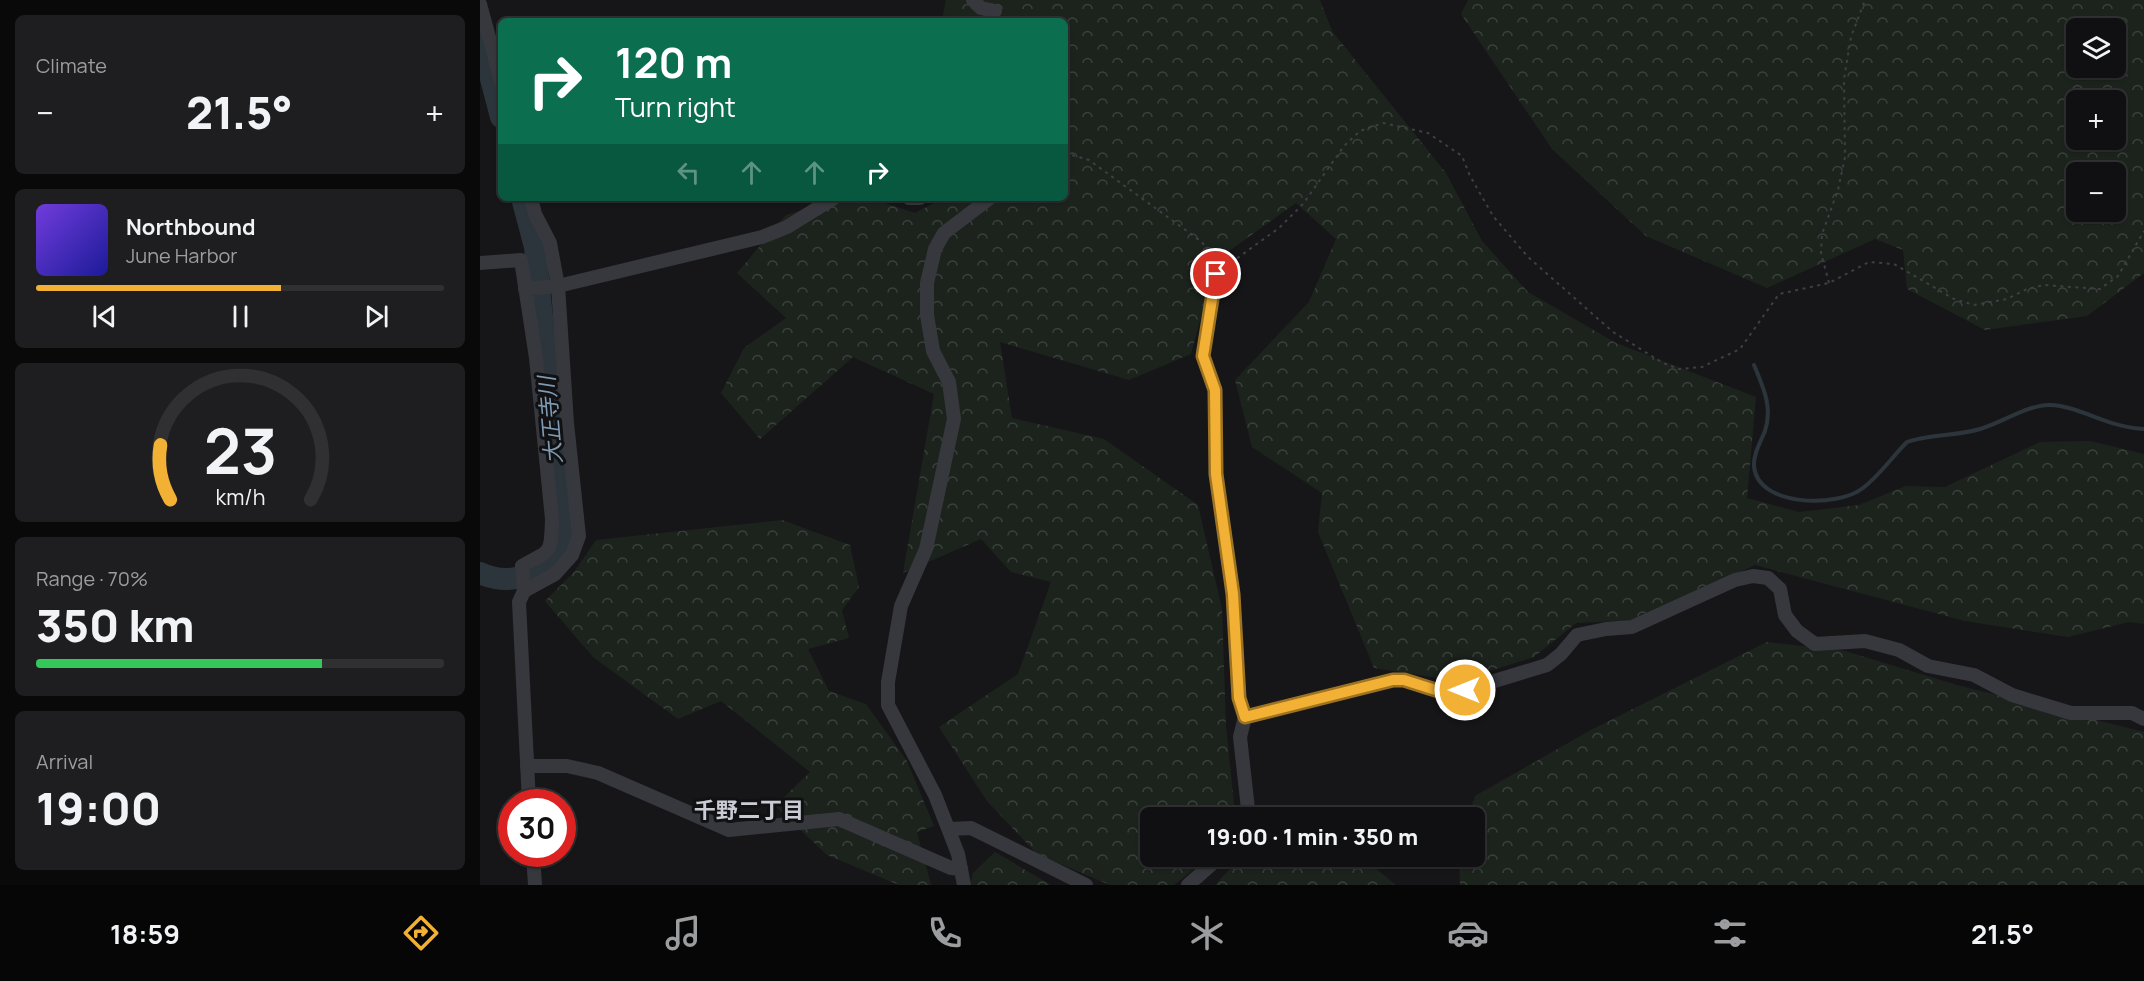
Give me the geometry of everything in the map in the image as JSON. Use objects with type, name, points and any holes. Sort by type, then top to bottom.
[{"type":"street","points":[[973,0],[981,8],[995,11]]},
{"type":"street","points":[[480,4],[498,70]]},
{"type":"street","points":[[524,591],[555,574],[572,555],[579,536],[567,423],[558,286],[550,243],[535,214],[532,201]]},
{"type":"street","points":[[525,288],[558,286],[762,237],[787,227],[829,201]]},
{"type":"street","points":[[964,885],[949,829],[918,760],[888,705],[888,682],[901,606],[926,549],[954,419],[949,382],[933,351],[928,324],[927,283],[935,249],[944,233],[986,201]]},
{"type":"street","points":[[480,263],[521,260],[536,350],[552,519],[552,544],[546,554],[522,566],[524,591],[519,602],[529,789]]},
{"type":"street","points":[[1216,274],[1203,356],[1215,390],[1216,474],[1233,594],[1239,698],[1245,717],[1240,737],[1248,807]]},
{"type":"street","points":[[1245,717],[1393,680],[1404,680],[1445,693],[1465,690],[1547,665],[1561,654],[1577,635],[1605,629],[1632,627],[1735,580],[1753,576],[1768,578],[1780,589],[1785,615],[1797,631],[1815,644],[1865,641],[1899,650],[1928,666],[1974,675],[2012,695],[2071,713],[2132,713],[2144,719]]},
{"type":"street","points":[[527,766],[567,766],[598,773],[729,830],[839,819],[951,868],[961,869]]},
{"type":"street","points":[[949,829],[971,828],[1086,885]]},
{"type":"street","points":[[534,867],[536,885]]},
{"type":"street","points":[[1188,885],[1208,867]]},
{"type":"path","points":[[1829,283],[1821,253],[1821,234],[1838,190],[1845,157],[1844,79],[1851,37],[1865,0]]},
{"type":"path","points":[[1216,274],[1279,228],[1303,204],[1344,146],[1360,131],[1383,123],[1428,133],[1462,156],[1470,176],[1493,216],[1528,257],[1613,332],[1663,363],[1679,369],[1702,367],[1722,360],[1740,349],[1779,294],[1829,283],[1869,262],[1894,264],[1954,299],[1974,304],[2007,299],[2027,289],[2044,285],[2100,289],[2118,276],[2144,231]]},
{"type":"path","points":[[1068,154],[1089,160],[1202,242],[1216,261],[1216,274]]},
{"type":"green space","points":[[946,0],[1320,0],[1332,31],[1446,173],[1482,241],[1528,292],[1616,343],[1756,397],[1747,498],[1799,512],[1859,505],[1906,486],[1945,487],[2040,442],[2090,441],[2144,454],[2144,624],[2129,622],[2068,637],[1965,621],[1755,565],[1636,620],[1576,623],[1534,657],[1458,681],[1374,668],[1318,532],[1322,493],[1252,447],[1235,380],[1309,302],[1336,239],[1296,203],[1208,266],[1203,309],[1191,354],[1129,380],[1000,342],[1012,418],[1104,439],[1198,505],[1222,609],[1226,726],[1234,807],[1140,807],[1140,867],[1196,867],[1174,885],[1110,885],[1037,854],[987,801],[939,727],[1018,674],[1051,582],[1011,572],[981,539],[903,573],[934,394],[853,357],[760,439],[721,393],[744,348],[786,318],[737,273],[786,215],[835,201],[878,201],[915,213],[938,201],[1068,201],[1068,18],[943,18]]},
{"type":"green space","points":[[1468,0],[2144,0],[2144,273],[2087,316],[1985,330],[1907,289],[1903,250],[1875,239],[1767,288],[1646,236],[1552,149],[1461,14]]},
{"type":"green space","points":[[782,520],[850,545],[859,587],[842,610],[849,638],[808,649],[829,691],[866,704],[907,761],[934,826],[917,832],[931,885],[899,885],[827,855],[775,806],[810,772],[721,701],[678,719],[593,657],[545,601],[574,572],[596,540]]},
{"type":"green space","points":[[1767,642],[1845,651],[1957,685],[2144,732],[2144,885],[1460,885],[1459,867],[1485,867],[1485,807],[1471,807],[1475,796],[1591,730]]},
{"type":"green space","points":[[995,852],[1051,885],[970,885],[973,873]]},
{"type":"green space","points":[[1232,867],[1374,867],[1396,885],[1215,885]]},
{"type":"waterway","name":"大正寺川","points":[[480,37],[498,106]]},
{"type":"waterway","name":"大正寺川","points":[[480,573],[503,579],[524,576],[544,566],[562,552],[563,529],[535,247],[523,201]]},
{"type":"waterway","points":[[1754,365],[1766,397],[1768,414],[1754,466],[1759,480],[1769,490],[1800,500],[1836,499],[1863,488],[1907,442],[1980,429],[2042,405],[2061,406],[2119,425],[2144,429]]},
{"type":"district","name":"千野二丁目","points":[[749,810]]},
{"type":"route","points":[[1216,274],[1203,356],[1215,390],[1216,474],[1233,594],[1239,698],[1245,717],[1393,680],[1404,680],[1445,693],[1465,690]]}]
